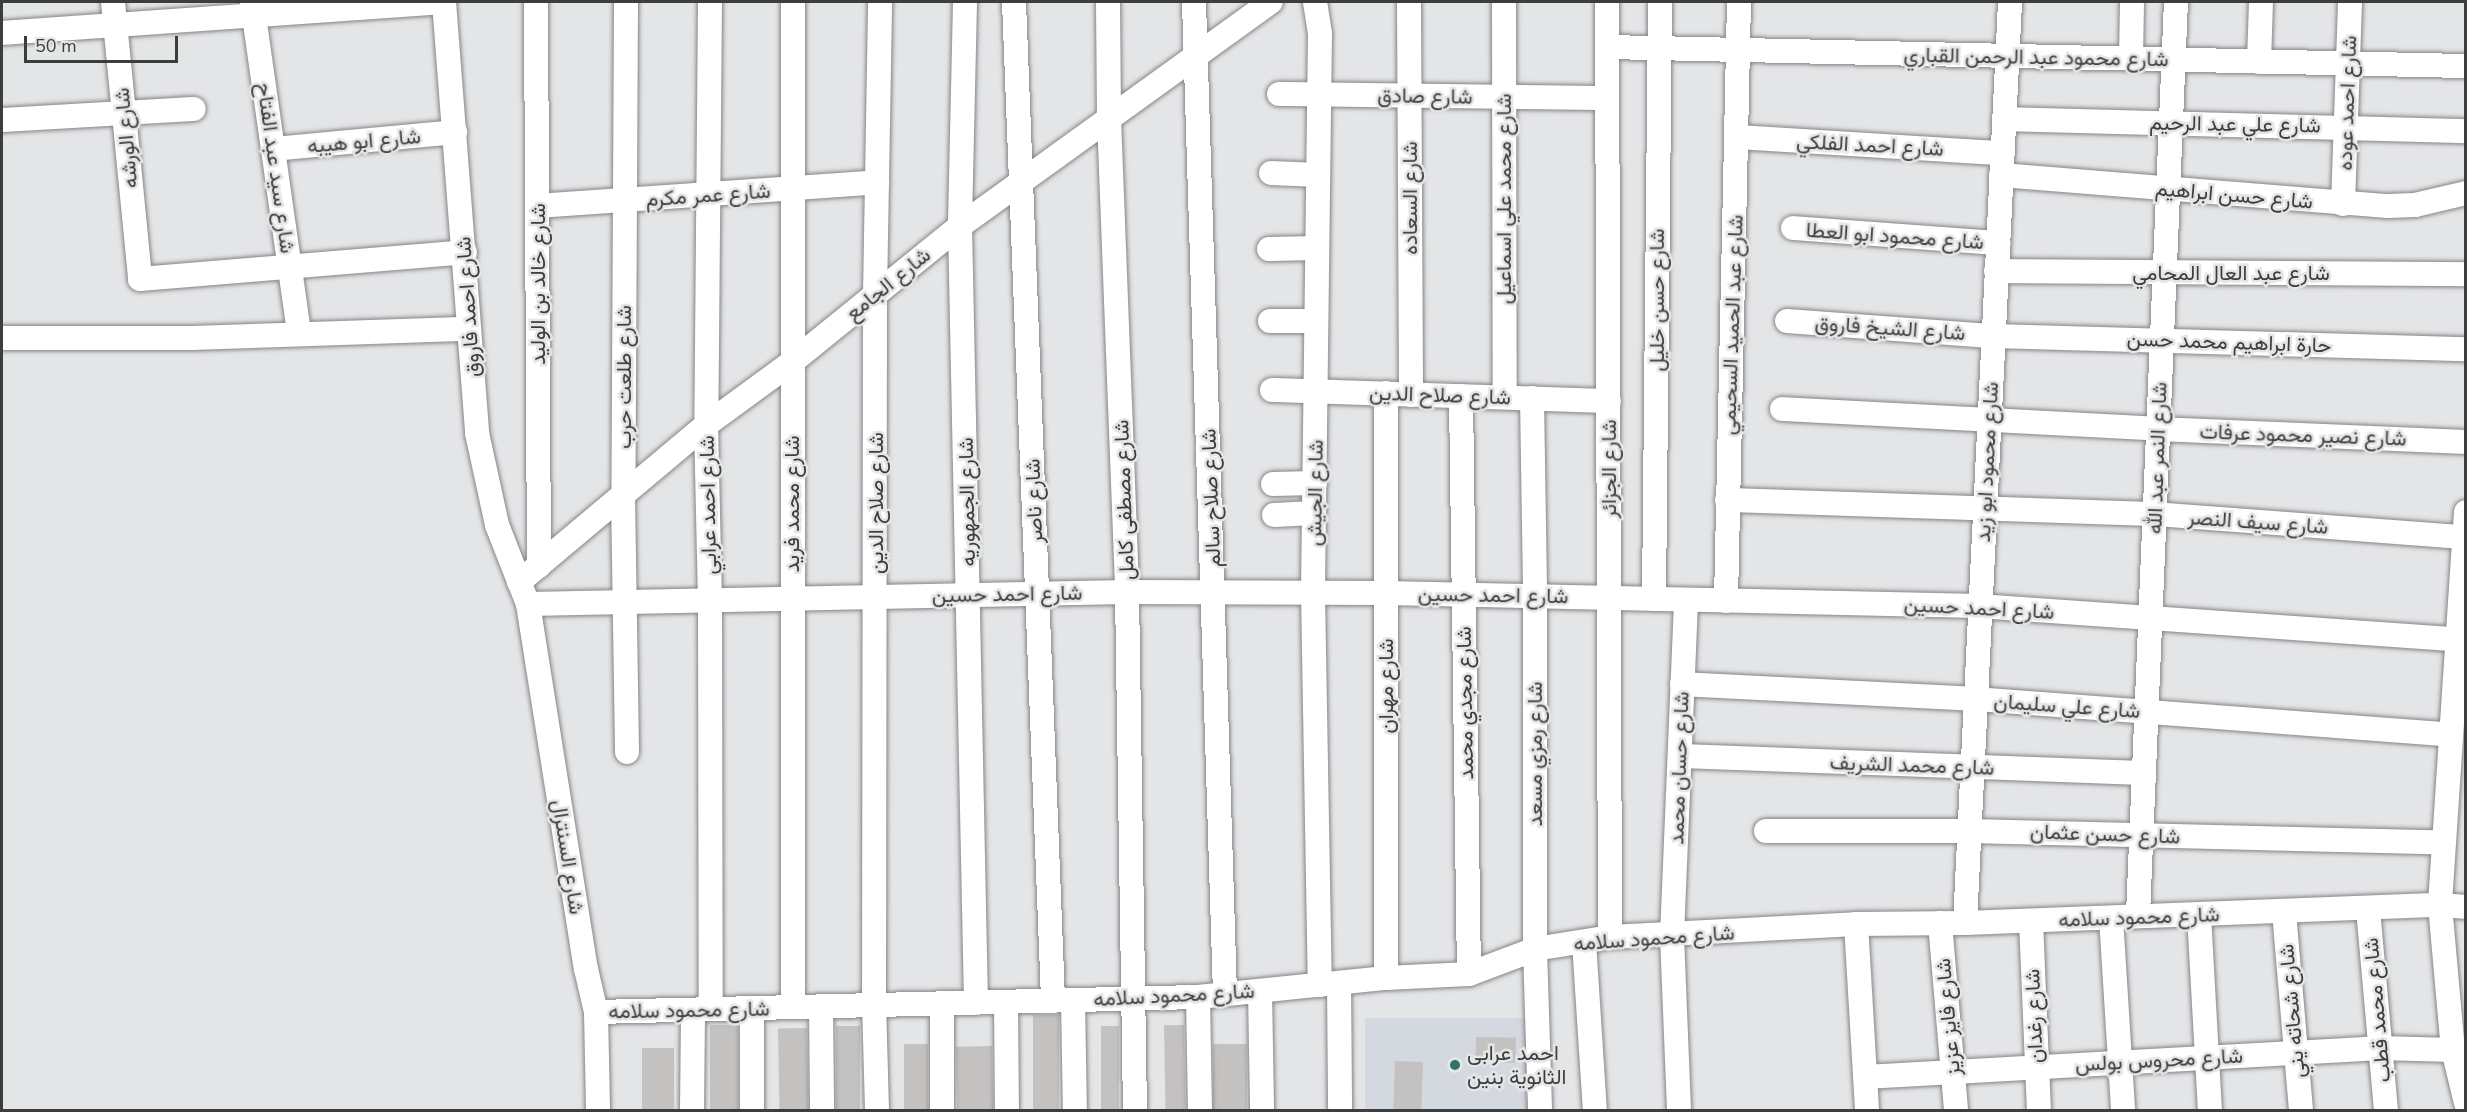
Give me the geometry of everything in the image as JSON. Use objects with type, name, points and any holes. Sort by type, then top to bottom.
[{"type":"street","points":[[2,33],[114,13],[444,2]]},
{"type":"street","name":"شارع احمد فاروق","points":[[444,2],[465,252],[468,329],[482,464],[497,525],[523,593]]},
{"type":"street","name":"شارع خالد بن الوليد","points":[[536,2],[539,566]]},
{"type":"street","name":"شارع طلعت حرب","points":[[626,2],[623,495],[627,602],[627,752]]},
{"type":"street","name":"شارع احمد عرابي","points":[[692,1110],[702,1010],[710,600],[706,425],[710,195],[710,2]]},
{"type":"street","name":"شارع محمد فريد","points":[[793,2],[793,1007]]},
{"type":"street","name":"شارع صلاح الدين","points":[[878,1110],[874,1005],[877,597],[875,295],[880,2]]},
{"type":"street","name":"شارع الجمهوريه","points":[[965,2],[960,226],[976,1003]]},
{"type":"street","name":"شارع ناصر","points":[[1014,2],[1038,594],[1063,1000],[1075,1110]]},
{"type":"street","name":"شارع مصطفى كامل","points":[[1108,2],[1109,118],[1127,592],[1135,1110]]},
{"type":"street","name":"شارع صلاح سالم","points":[[1194,2],[1215,591],[1225,994]]},
{"type":"street","name":"شارع الجيش","points":[[1315,2],[1320,33],[1313,593],[1329,984],[1340,1110]]},
{"type":"street","name":"شارع السعاده","points":[[1409,2],[1411,395]]},
{"type":"street","name":"شارع محمد علي اسماعيل","points":[[1504,2],[1505,397]]},
{"type":"street","name":"شارع الجزائر","points":[[1607,2],[1610,937]]},
{"type":"street","name":"شارع حسن خليل","points":[[1654,599],[1660,2]]},
{"type":"street","name":"شارع عبد الحميد السحيمي","points":[[1726,601],[1739,2]]},
{"type":"street","name":"شارع محمود ابو زيد","points":[[1965,923],[2010,2]]},
{"type":"street","points":[[2131,59],[2132,2]]},
{"type":"street","name":"شارع النمر عبد الله","points":[[2138,915],[2176,2]]},
{"type":"street","points":[[2259,62],[2261,2]]},
{"type":"street","name":"شارع احمد عوده","points":[[2343,204],[2350,2]]},
{"type":"street","name":"شارع الجامع","points":[[523,593],[539,566],[706,425],[792,362],[960,226],[1267,3]]},
{"type":"street","name":"شارع سيد عبد الفتاح","points":[[253,8],[299,334]]},
{"type":"street","name":"شارع الورشه","points":[[114,13],[138,274],[144,281],[289,268]]},
{"type":"street","name":"شارع محمود عبد الرحمن القباري","points":[[1607,47],[2466,66]]},
{"type":"street","name":"شارع صادق","points":[[1279,94],[1607,98]]},
{"type":"street","points":[[2,120],[194,109]]},
{"type":"street","name":"شارع علي عبد الرحيم","points":[[2004,119],[2466,131]]},
{"type":"street","name":"شارع ابو هيبه","points":[[273,149],[455,132]]},
{"type":"street","name":"شارع احمد الفلكي","points":[[1737,137],[2002,164]]},
{"type":"street","name":"شارع حسن ابراهيم","points":[[2002,164],[2169,190],[2343,204],[2415,205],[2466,193]]},
{"type":"street","points":[[1271,173],[1318,174]]},
{"type":"street","name":"شارع عمر مكرم","points":[[538,206],[792,190],[877,182]]},
{"type":"street","name":"شارع محمود ابو العطا","points":[[1793,228],[1998,243]]},
{"type":"street","points":[[1269,249],[1317,248]]},
{"type":"street","points":[[289,268],[465,252]]},
{"type":"street","name":"شارع عبد العال المحامي","points":[[1996,271],[2466,274]]},
{"type":"street","points":[[1270,321],[1316,321]]},
{"type":"street","name":"شارع الشيخ فاروق","points":[[1787,321],[1993,336]]},
{"type":"street","points":[[2,338],[192,339],[468,329]]},
{"type":"street","name":"حارة ابراهيم محمد حسن","points":[[1993,336],[2466,349]]},
{"type":"street","name":"شارع صلاح الدين","points":[[1272,390],[1609,401]]},
{"type":"street","name":"شارع مهران","points":[[1386,393],[1386,978]]},
{"type":"street","name":"شارع مجدي محمد","points":[[1461,396],[1469,974]]},
{"type":"street","name":"شارع رمزي مسعد","points":[[1532,398],[1535,596],[1535,950],[1540,1110]]},
{"type":"street","name":"شارع نصير محمود عرفات","points":[[1782,409],[2158,429],[2466,442]]},
{"type":"street","points":[[1274,484],[1315,483]]},
{"type":"street","name":"شارع سيف النصر","points":[[1727,500],[2155,514],[2464,537]]},
{"type":"street","points":[[2466,512],[2440,905],[2453,1050],[2466,1103]]},
{"type":"street","points":[[1274,515],[1314,513]]},
{"type":"street","name":"شارع احمد حسين","points":[[523,593],[627,602],[1215,591],[1980,606],[2457,639]]},
{"type":"street","name":"شارع السنترال","points":[[523,593],[586,969],[596,1012],[598,1110]]},
{"type":"street","name":"شارع حسان محمد","points":[[1679,1110],[1672,936],[1686,600]]},
{"type":"street","name":"شارع علي سليمان","points":[[1682,684],[1976,699],[2451,735]]},
{"type":"street","name":"شارع محمد الشريف","points":[[1680,756],[2144,773]]},
{"type":"street","name":"شارع حسن عثمان","points":[[1766,831],[1969,831],[2444,843]]},
{"type":"street","name":"شارع محمود سلامه","points":[[596,1012],[1198,997],[1386,978],[1469,974],[1535,950],[1610,937],[1672,936],[1856,924],[2031,921],[2138,915],[2199,915],[2440,905],[2466,907]]},
{"type":"street","name":"شارع محمد قطب","points":[[2368,909],[2386,1110]]},
{"type":"street","name":"شارع شحاته يني","points":[[2284,912],[2301,1110]]},
{"type":"street","points":[[2199,915],[2210,1110]]},
{"type":"street","points":[[2111,918],[2123,1110]]},
{"type":"street","name":"شارع رغدان","points":[[2031,921],[2039,1110]]},
{"type":"street","name":"شارع فايز عزيز","points":[[1940,923],[1956,1110]]},
{"type":"street","points":[[1856,924],[1868,1110]]},
{"type":"street","points":[[1584,942],[1595,1110]]},
{"type":"street","points":[[1260,991],[1262,1110]]},
{"type":"street","points":[[1198,997],[1200,1110]]},
{"type":"street","points":[[1006,1002],[1007,1110]]},
{"type":"street","points":[[942,1004],[942,1110]]},
{"type":"street","points":[[821,1007],[822,1110]]},
{"type":"street","points":[[752,1009],[752,1110]]},
{"type":"street","name":"شارع محروس بولس","points":[[1865,1077],[2380,1048],[2453,1050]]},
{"type":"shaded area","name":"احمد عرابى الثانوية بنين","points":[[1365,1018],[1544,1018],[1544,1110],[1365,1110]]},
{"type":"building","points":[[1033,1015],[1059,1015],[1059,1110],[1033,1110]]},
{"type":"building","points":[[710,1025],[738,1025],[738,1110],[710,1110]]},
{"type":"building","points":[[1164,1025],[1184,1025],[1185,1110],[1165,1110]]},
{"type":"building","points":[[836,1026],[860,1026],[860,1110],[836,1110]]},
{"type":"building","points":[[1101,1026],[1119,1026],[1119,1110],[1101,1110]]},
{"type":"building","points":[[807,1028],[808,1110],[779,1110],[778,1029]]},
{"type":"building","points":[[1476,1037],[1516,1038],[1516,1063],[1476,1062]]},
{"type":"building","points":[[904,1044],[928,1044],[928,1110],[904,1110]]},
{"type":"building","points":[[1213,1044],[1247,1044],[1247,1110],[1213,1110]]},
{"type":"building","points":[[992,1046],[993,1110],[957,1110],[956,1047]]},
{"type":"building","points":[[642,1048],[674,1048],[674,1110],[642,1110]]},
{"type":"building","points":[[1395,1061],[1423,1062],[1421,1110],[1393,1110]]},
{"type":"place","name":"احمد عرابى الثانوية بنين","points":[[1455,1065]]}]
